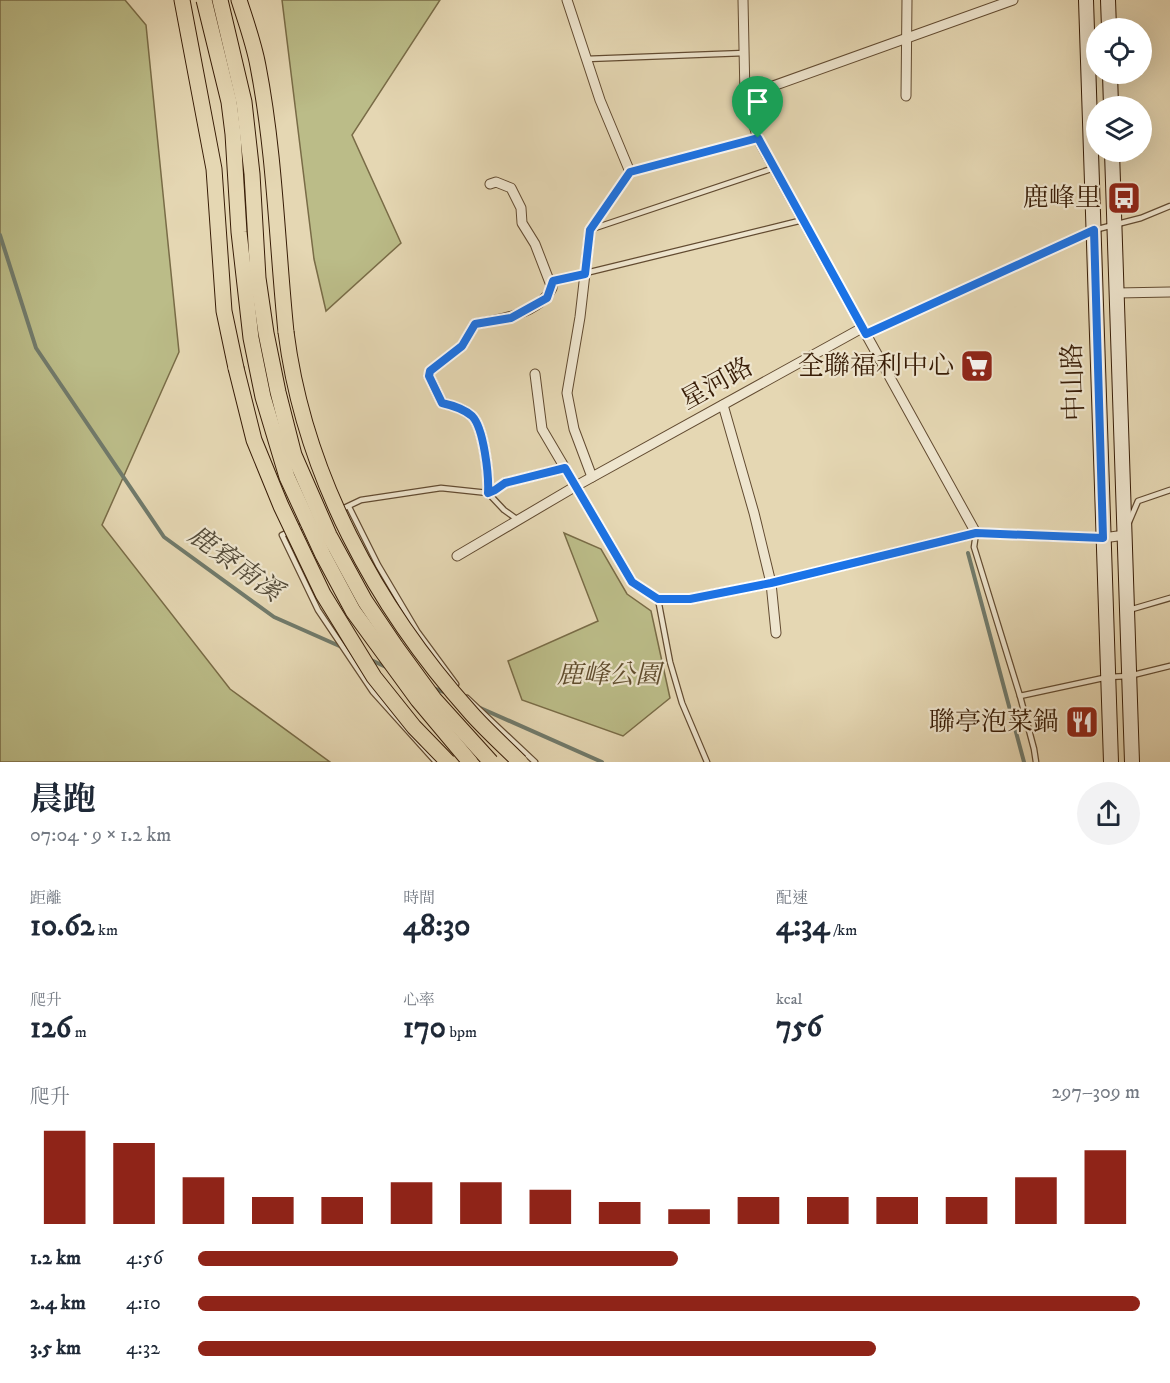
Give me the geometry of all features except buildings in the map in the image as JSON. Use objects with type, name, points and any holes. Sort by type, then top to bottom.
[{"type":"main road","points":[[182,0],[214,169],[225,310],[236,368],[254,440],[281,506],[323,594],[374,677],[414,727],[448,762]]},
{"type":"main road","points":[[204,0],[229,102],[238,232],[251,338],[263,397],[287,477],[323,555],[353,611],[418,700],[470,762]]},
{"type":"main road","points":[[220,0],[244,102],[252,174],[258,278],[266,333],[294,455],[328,535],[364,601],[434,699],[491,762]]},
{"type":"main road","points":[[239,0],[258,65],[269,139],[291,367],[308,437],[324,481],[363,562],[390,607],[439,675],[472,714],[520,762]]},
{"type":"street","points":[[567,0],[609,125],[630,172],[590,230],[567,393],[574,429],[592,477]]},
{"type":"street","points":[[743,0],[745,96],[758,138],[976,533]]},
{"type":"street","points":[[906,96],[907,0]]},
{"type":"street","points":[[745,96],[1013,0]]},
{"type":"street","name":"中山路","points":[[1086,0],[1111,762]]},
{"type":"street","points":[[1108,0],[1109,18]]},
{"type":"street","name":"中山路","points":[[1112,162],[1132,762]]},
{"type":"street","points":[[490,184],[496,182],[511,188],[521,208],[522,223],[535,244],[552,288],[547,298],[511,318],[475,324],[462,346],[430,371],[429,376],[442,403],[454,406],[472,416],[480,431],[488,493],[505,483],[565,468]]},
{"type":"street","points":[[1117,293],[1170,292]]},
{"type":"street","name":"星河路","points":[[457,556],[592,477],[864,331]]},
{"type":"street","points":[[535,374],[542,429],[632,582],[658,599],[690,599],[771,583],[976,533],[1103,538],[1125,535]]},
{"type":"street","points":[[723,405],[754,513],[771,583],[776,633]]},
{"type":"lane","points":[[586,59],[745,53]]},
{"type":"lane","points":[[630,172],[758,138]]},
{"type":"lane","points":[[590,230],[774,168]]},
{"type":"lane","points":[[864,331],[1094,230],[1141,218],[1170,206]]},
{"type":"lane","points":[[552,288],[553,281],[803,220]]},
{"type":"lane","points":[[436,762],[373,692],[318,610],[282,535],[361,500],[441,488],[488,493],[504,510],[519,521]]},
{"type":"lane","points":[[1125,535],[1138,501],[1170,490]]},
{"type":"lane","points":[[349,507],[378,565],[424,640],[463,693],[535,762]]},
{"type":"lane","points":[[976,533],[974,547],[1020,696],[1036,762]]},
{"type":"lane","points":[[1127,611],[1170,598]]},
{"type":"lane","points":[[658,599],[682,703],[707,762]]},
{"type":"lane","points":[[1020,696],[1170,666]]},
{"type":"green space","points":[[0,0],[125,0],[146,25],[179,352],[102,525],[230,689],[330,762],[0,762]]},
{"type":"green space","points":[[282,0],[440,0],[352,135],[401,243],[326,311],[314,259]]},
{"type":"green space","name":"鹿峰公園","points":[[564,533],[601,549],[627,594],[651,611],[670,698],[623,736],[522,700],[508,661],[598,621]]},
{"type":"waterway","name":"鹿寮南溪","points":[[0,235],[36,348],[164,537],[274,617],[353,652]]},
{"type":"waterway","points":[[968,553],[1024,762]]},
{"type":"waterway","name":"鹿寮南溪","points":[[371,660],[386,667]]},
{"type":"waterway","name":"鹿寮南溪","points":[[431,687],[446,693]]},
{"type":"waterway","name":"鹿寮南溪","points":[[478,707],[602,762]]},
{"type":"place","name":"鹿峰里","points":[[1124,198]]},
{"type":"place","name":"全聯福利中心","points":[[977,366]]},
{"type":"place","name":"聯亭泡菜鍋","points":[[1082,722]]},
{"type":"route","points":[[758,138],[866,334],[1094,230],[1103,538],[976,533],[771,583],[690,599],[658,599],[632,582],[565,468],[505,483],[488,493],[480,431],[472,416],[454,406],[442,403],[429,376],[430,371],[462,346],[475,324],[511,318],[547,298],[553,281],[585,274],[590,230],[630,172],[758,138]]}]
